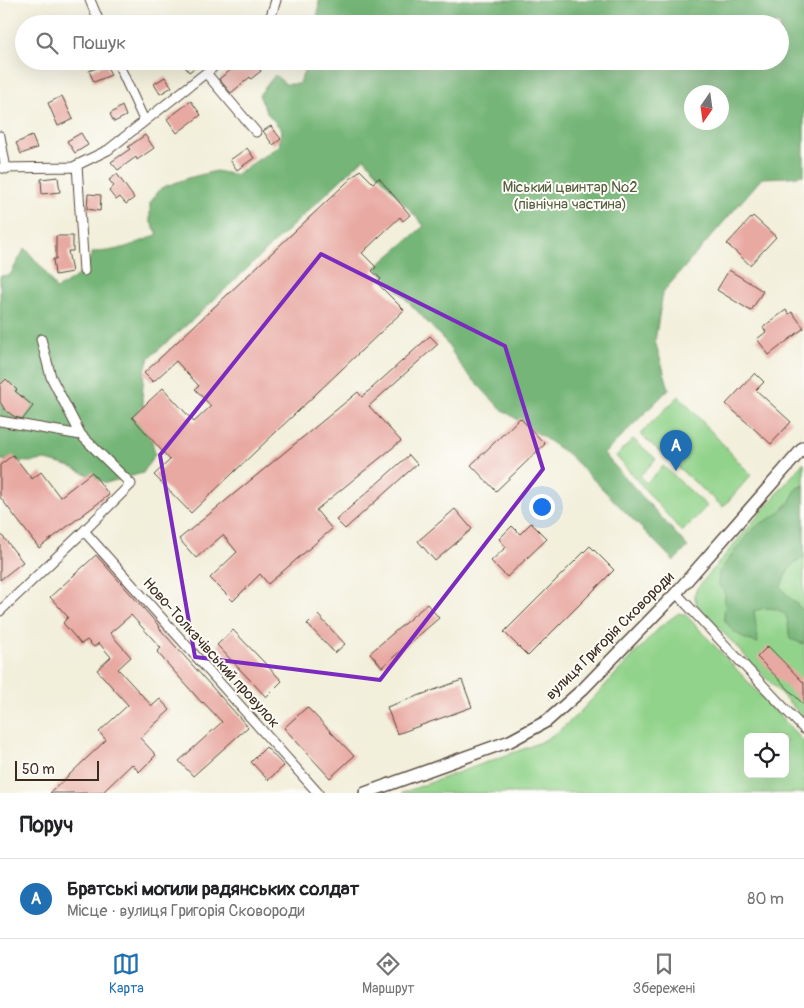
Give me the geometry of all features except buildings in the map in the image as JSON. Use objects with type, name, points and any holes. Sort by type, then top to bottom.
[{"type":"street","points":[[90,0],[96,15]]},
{"type":"street","points":[[272,15],[276,0]]},
{"type":"street","points":[[122,70],[144,120]]},
{"type":"street","points":[[0,136],[3,168],[73,167],[108,150],[210,70]]},
{"type":"street","points":[[206,73],[256,132]]},
{"type":"street","points":[[77,165],[84,271]]},
{"type":"street","points":[[0,611],[130,484],[81,435],[51,377],[41,339]]},
{"type":"street","points":[[0,421],[81,435]]},
{"type":"street","name":"вулиця Григорія Сковороди","points":[[365,793],[510,741],[547,721],[583,689],[676,593],[804,448]]},
{"type":"street","name":"Ново-Толкачівський провулок","points":[[84,531],[318,793]]},
{"type":"street","points":[[676,593],[804,729]]},
{"type":"highlighted area","points":[[321,254],[505,346],[543,469],[380,680],[195,657],[160,455]]},
{"type":"green space","name":"Міський цвинтар №2 (північна частина)","points":[[319,0],[804,0],[804,175],[762,178],[663,292],[655,341],[669,389],[604,454],[688,547],[674,561],[568,454],[500,408],[464,370],[445,341],[376,267],[424,226],[364,158],[198,315],[149,358],[144,373],[142,399],[155,454],[143,473],[106,483],[71,467],[46,460],[29,462],[0,460],[0,276],[10,275],[25,248],[44,270],[56,289],[83,270],[93,252],[110,251],[126,247],[158,234],[150,221],[150,203],[161,188],[188,178],[216,171],[235,175],[279,146],[282,130],[267,113],[259,95],[275,75],[286,84],[299,84],[304,70],[789,70],[789,15],[318,15]]},
{"type":"green space","points":[[679,396],[751,475],[723,507],[640,434]]},
{"type":"green space","points":[[633,439],[656,459],[640,476],[646,483],[663,466],[707,506],[682,532],[616,456]]},
{"type":"green space","points":[[804,462],[804,718],[697,605],[694,595],[698,587]]},
{"type":"green space","points":[[804,485],[804,557],[789,569],[781,587],[804,611],[804,644],[790,639],[787,618],[777,609],[754,611],[758,643],[745,639],[732,630],[724,619],[725,594],[718,583],[719,572],[747,535],[758,525],[776,515],[789,503],[797,488]]},
{"type":"green space","points":[[679,613],[686,615],[804,742],[804,793],[402,793],[543,741],[559,731],[579,713],[662,625]]},
{"type":"place","name":"Братські могили радянських солдат","points":[[676,471]]}]
